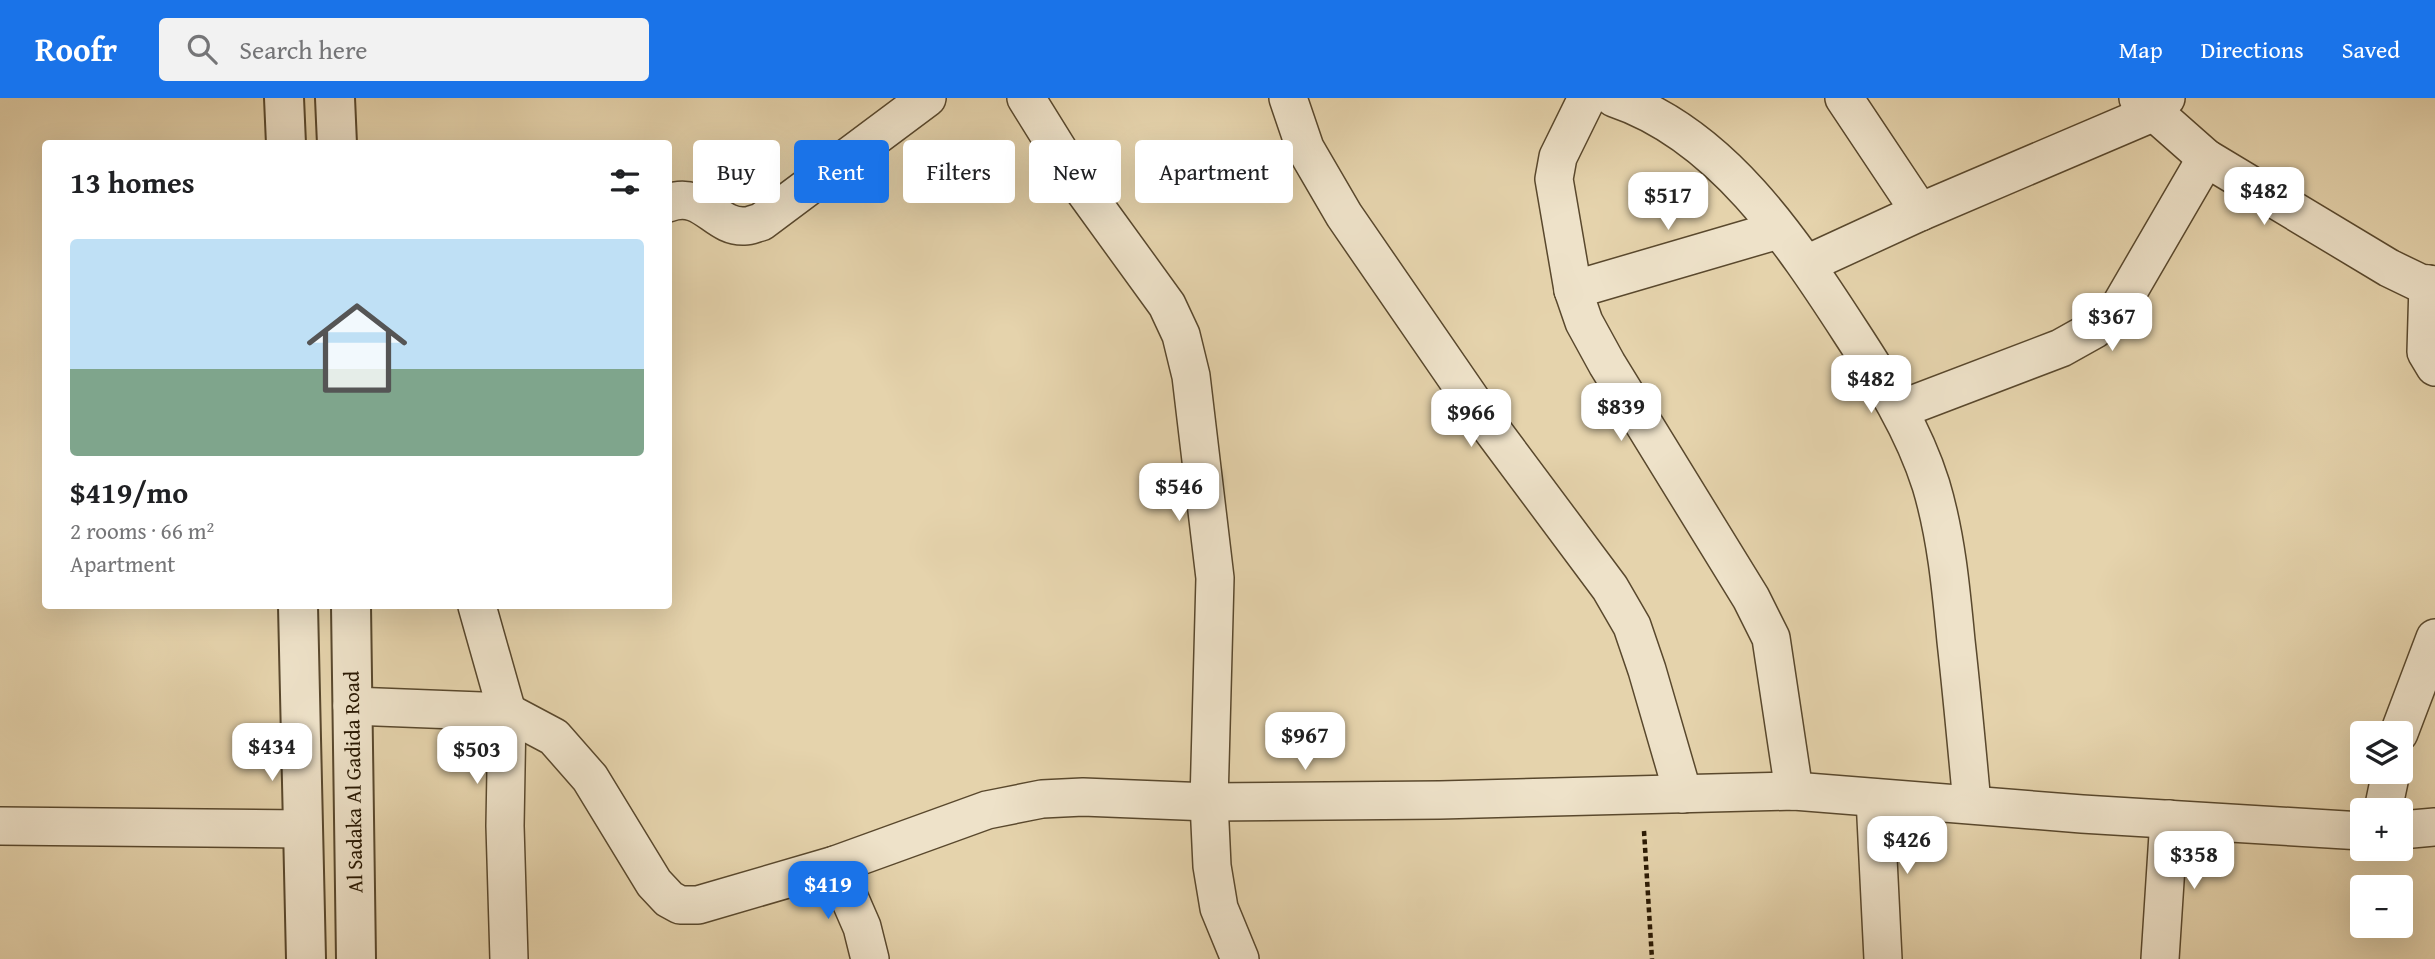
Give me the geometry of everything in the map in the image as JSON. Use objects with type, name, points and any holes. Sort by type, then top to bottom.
[{"type":"street","points":[[284,98],[286,140]]},
{"type":"street","points":[[335,98],[337,140]]},
{"type":"street","points":[[672,203],[693,200],[732,224],[744,226],[761,222],[927,98]]},
{"type":"street","points":[[1026,98],[1080,185],[1167,305],[1181,335],[1191,376],[1214,578],[1209,802],[1212,866],[1219,908],[1240,959]]},
{"type":"street","points":[[1288,98],[1305,148],[1344,215],[1490,427],[1610,588],[1632,626],[1683,794]]},
{"type":"street","points":[[1587,98],[1558,157],[1554,179],[1573,290],[1584,322],[1607,364],[1751,598],[1771,638],[1794,791]]},
{"type":"street","points":[[1844,98],[1920,212]]},
{"type":"street","points":[[1638,101],[1690,138],[1732,176],[1779,230],[1807,264],[1901,409],[1931,484],[1948,559],[1972,804]]},
{"type":"street","points":[[1807,264],[2152,103],[2206,158],[2389,268],[2420,284],[2432,285],[2427,352],[2435,367]]},
{"type":"street","points":[[1901,409],[2061,348],[2095,329],[2120,306],[2206,158]]},
{"type":"street","points":[[1573,290],[1779,230]]},
{"type":"street","points":[[298,609],[306,959]]},
{"type":"street","name":"Al Sadaka Al Gadida Road","points":[[351,609],[356,959]]},
{"type":"street","points":[[478,609],[507,712],[505,826],[509,959]]},
{"type":"street","points":[[2404,721],[2435,638]]},
{"type":"street","points":[[300,704],[507,712],[554,737],[568,751],[590,778],[654,883],[669,899],[680,905],[698,905],[835,865],[986,810],[1042,799],[1083,797],[1209,802],[1642,796],[1794,791],[2169,820],[2350,830]]},
{"type":"street","points":[[1875,798],[1883,959]]},
{"type":"street","points":[[2161,959],[2169,820]]},
{"type":"street","points":[[0,826],[303,829]]},
{"type":"street","points":[[2413,829],[2435,827]]},
{"type":"street","points":[[835,865],[862,927],[870,959]]},
{"type":"path","points":[[1642,796],[1651,959]]}]
